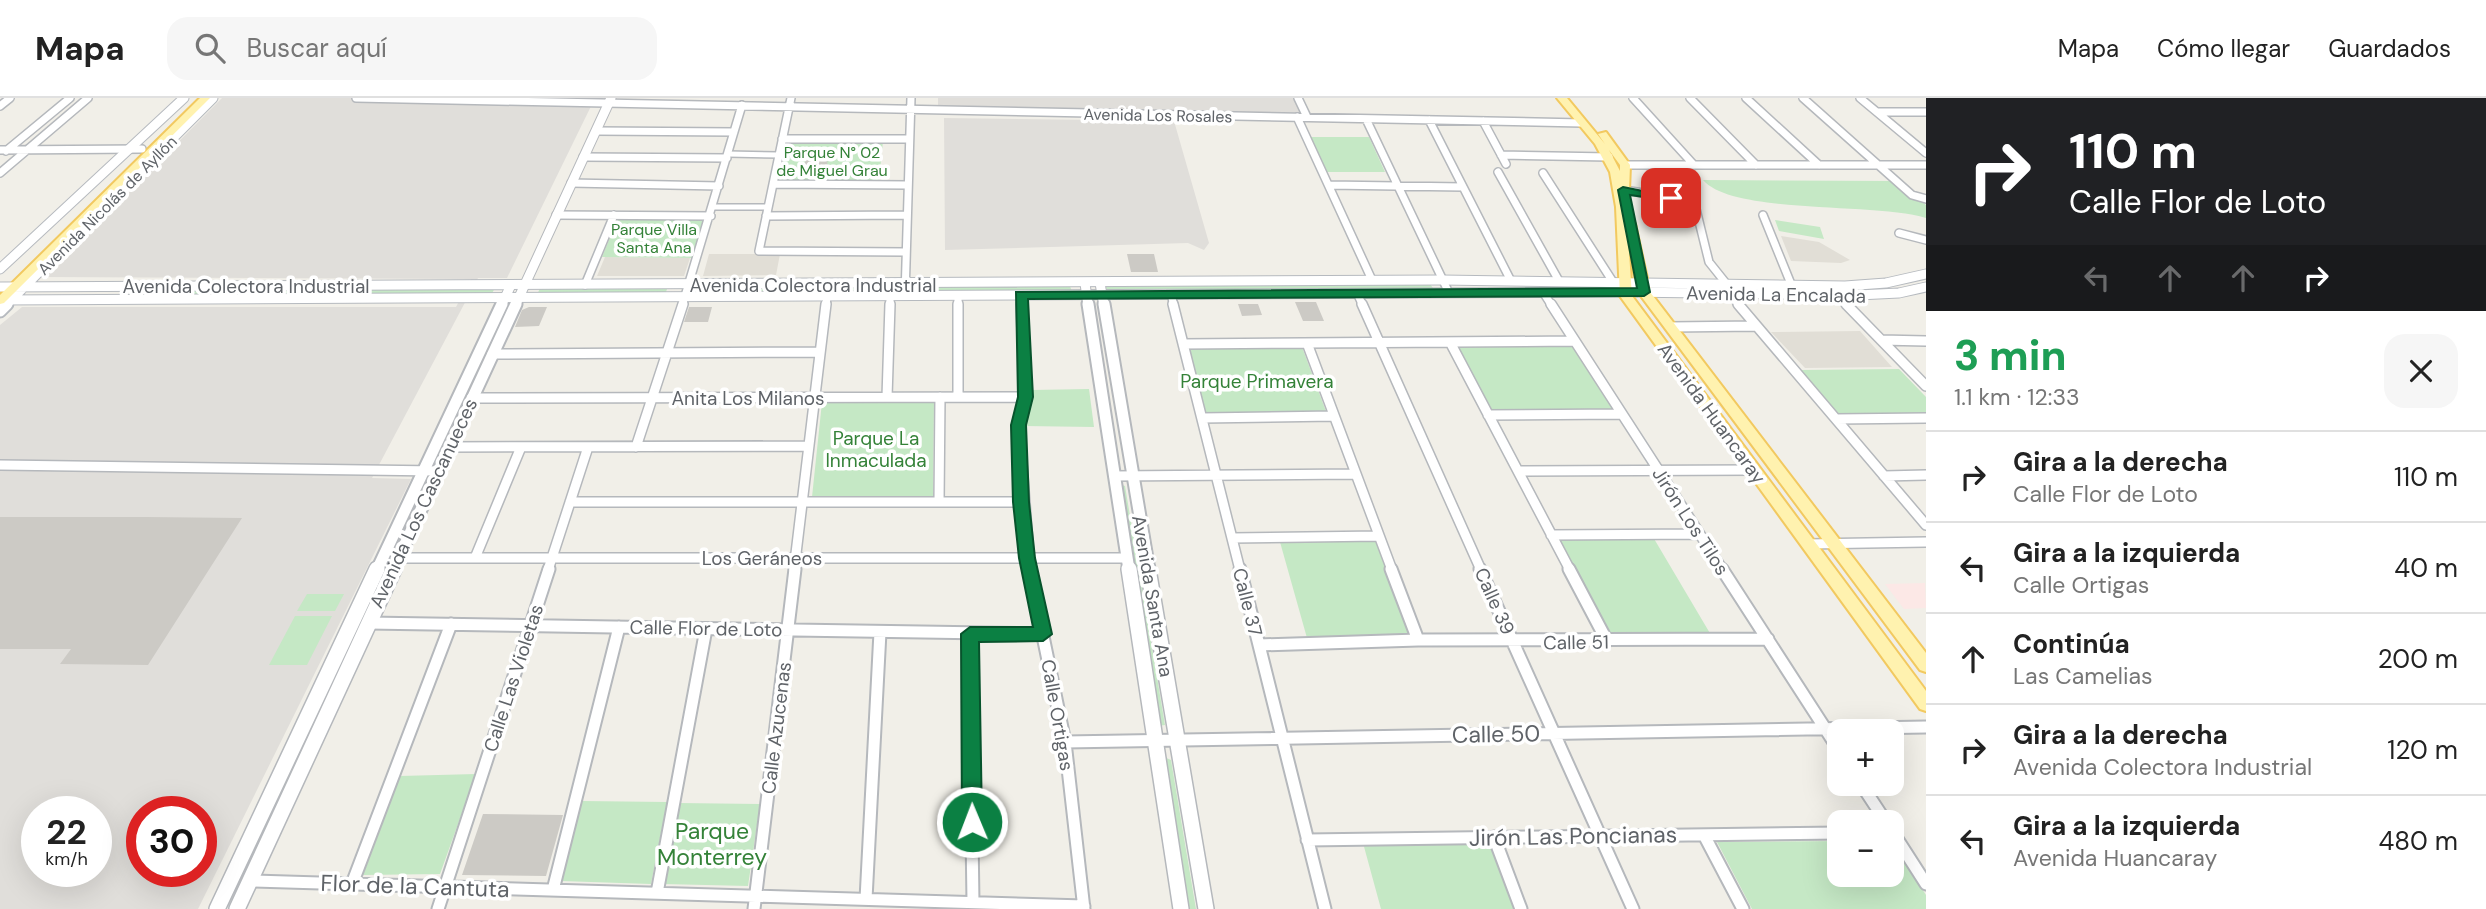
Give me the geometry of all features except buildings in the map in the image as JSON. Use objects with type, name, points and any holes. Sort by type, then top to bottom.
[{"type":"main road","name":"Avenida Nicolás de Ayllón","points":[[0,269],[184,98]]},
{"type":"main road","name":"Avenida Nicolás de Ayllón","points":[[19,287],[64,231],[194,98]]},
{"type":"main road","name":"Avenida Nicolás de Ayllón","points":[[0,287],[64,231],[205,98]]},
{"type":"main road","name":"Avenida Nicolás de Ayllón","points":[[0,311],[3,300],[213,98]]},
{"type":"main road","points":[[1562,98],[1609,157],[1616,179],[1626,287]]},
{"type":"main road","points":[[1573,98],[1625,165]]},
{"type":"main road","name":"Avenida Los Cascanueces","points":[[217,909],[431,471],[449,447],[610,100]]},
{"type":"main road","name":"Avenida Huancaray","points":[[1625,165],[1623,190],[1642,287],[1926,665]]},
{"type":"main road","name":"Avenida La Encalada","points":[[1727,288],[1885,283],[1926,274]]},
{"type":"main road","name":"Avenida Colectora Industrial","points":[[0,287],[905,284],[1101,289],[1372,280],[1613,282],[1626,287]]},
{"type":"main road","name":"Avenida Los Cascanueces","points":[[237,909],[398,558],[431,471],[511,285]]},
{"type":"main road","points":[[144,300],[156,286]]},
{"type":"main road","points":[[270,300],[281,286]]},
{"type":"main road","name":"Avenida Colectora Industrial","points":[[1101,289],[1171,294],[1449,293],[1543,292],[1626,287]]},
{"type":"main road","name":"Avenida Huancaray","points":[[1626,287],[1754,470],[1926,704]]},
{"type":"main road","name":"Avenida La Encalada","points":[[1626,287],[1727,288],[1838,295],[1899,293],[1926,287]]},
{"type":"main road","name":"Avenida Colectora Industrial","points":[[3,300],[958,296],[1021,295],[1086,289]]},
{"type":"main road","name":"Avenida Santa Ana","points":[[1086,289],[1181,909]]},
{"type":"main road","name":"Avenida Santa Ana","points":[[1101,289],[1206,909]]},
{"type":"street","points":[[0,106],[10,98]]},
{"type":"street","points":[[2,152],[70,98]]},
{"type":"street","points":[[0,173],[88,98]]},
{"type":"street","name":"Avenida Los Rosales","points":[[356,98],[610,100],[742,105],[790,102],[910,110],[1582,123]]},
{"type":"street","points":[[905,296],[911,98]]},
{"type":"street","points":[[1298,98],[1307,117]]},
{"type":"street","points":[[1633,98],[1694,165]]},
{"type":"street","points":[[1690,98],[1756,165]]},
{"type":"street","points":[[1746,98],[1819,165]]},
{"type":"street","points":[[1803,98],[1916,198],[1926,199]]},
{"type":"street","points":[[1860,98],[1926,153]]},
{"type":"street","points":[[790,102],[759,251],[906,252]]},
{"type":"street","points":[[636,447],[711,216],[742,105]]},
{"type":"street","points":[[1877,112],[1926,112]]},
{"type":"street","points":[[1297,117],[1372,280]]},
{"type":"street","points":[[1366,119],[1449,293]]},
{"type":"street","points":[[1429,120],[1511,281]]},
{"type":"street","points":[[1483,121],[1506,164]]},
{"type":"street","points":[[596,131],[734,132]]},
{"type":"street","points":[[782,139],[909,139]]},
{"type":"street","points":[[2,152],[142,149]]},
{"type":"street","points":[[583,157],[779,155]]},
{"type":"street","points":[[1501,155],[1609,157]]},
{"type":"street","points":[[1625,165],[1926,165]]},
{"type":"street","points":[[1498,172],[1559,281]]},
{"type":"street","points":[[1543,173],[1613,282]]},
{"type":"street","points":[[571,183],[719,186]]},
{"type":"street","points":[[773,184],[908,185]]},
{"type":"street","points":[[1329,185],[1464,187]]},
{"type":"street","points":[[1623,190],[1694,201],[1709,262],[1727,288],[1756,326],[1926,525]]},
{"type":"street","points":[[713,207],[768,207]]},
{"type":"street","points":[[556,215],[711,216]]},
{"type":"street","points":[[585,285],[614,215]]},
{"type":"street","points":[[766,216],[907,215]]},
{"type":"street","points":[[1763,215],[1791,285]]},
{"type":"street","points":[[1899,233],[1926,240]]},
{"type":"street","points":[[1829,286],[1926,386]]},
{"type":"street","name":"Jirón Los Tilos","points":[[1543,292],[1826,729]]},
{"type":"street","name":"Calle 39","points":[[1357,293],[1633,909]]},
{"type":"street","name":"Calle 37","points":[[1171,294],[1325,909]]},
{"type":"street","name":"Calle Ortigas","points":[[1021,295],[1025,397],[1019,425],[1021,502],[1027,558],[1065,742],[1084,907]]},
{"type":"street","name":"Calle Azucenas","points":[[755,902],[827,296]]},
{"type":"street","points":[[887,397],[890,296]]},
{"type":"street","points":[[958,296],[958,397]]},
{"type":"street","points":[[1671,327],[1756,326]]},
{"type":"street","points":[[1881,340],[1926,341]]},
{"type":"street","points":[[1183,344],[1575,341]]},
{"type":"street","points":[[1450,342],[1607,641]]},
{"type":"street","points":[[1307,343],[1418,640]]},
{"type":"street","points":[[492,354],[819,352]]},
{"type":"street","points":[[939,502],[940,397]]},
{"type":"street","name":"Anita Los Milanos","points":[[471,398],[1025,397]]},
{"type":"street","points":[[1489,415],[1622,414]]},
{"type":"street","points":[[1202,418],[1334,416]]},
{"type":"street","points":[[1836,419],[1926,418]]},
{"type":"street","points":[[449,447],[809,446]]},
{"type":"street","points":[[475,558],[521,447]]},
{"type":"street","name":"Calle Las Violetas","points":[[438,909],[589,447]]},
{"type":"street","points":[[0,465],[431,471]]},
{"type":"street","points":[[1518,471],[1754,470]]},
{"type":"street","points":[[1114,476],[1355,474]]},
{"type":"street","points":[[1884,476],[1926,475]]},
{"type":"street","points":[[570,502],[1021,502]]},
{"type":"street","points":[[1551,535],[1699,534]]},
{"type":"street","points":[[1232,538],[1379,536]]},
{"type":"street","points":[[1808,544],[1926,542]]},
{"type":"street","name":"Los Geráneos","points":[[398,558],[1127,558]]},
{"type":"street","name":"Calle Flor de Loto","points":[[368,623],[1043,634]]},
{"type":"street","points":[[352,884],[451,624]]},
{"type":"street","points":[[553,890],[619,627]]},
{"type":"street","points":[[657,893],[706,629]]},
{"type":"street","points":[[866,899],[880,632]]},
{"type":"street","points":[[970,634],[973,902]]},
{"type":"street","name":"Calle 51","points":[[1259,645],[1418,640],[1514,642],[1768,639]]},
{"type":"street","name":"Calle 50","points":[[1065,742],[1926,727]]},
{"type":"street","name":"Jirón Las Poncianas","points":[[1307,839],[1827,833]]},
{"type":"street","points":[[1704,835],[1743,909]]},
{"type":"street","points":[[1494,837],[1521,909]]},
{"type":"street","points":[[1904,850],[1926,884]]},
{"type":"street","name":"Flor de la Cantuta","points":[[250,881],[657,893],[755,902],[866,899],[1084,907]]},
{"type":"shaded area","points":[[222,98],[595,98],[507,278],[478,278],[372,478],[411,479],[217,871],[217,796],[126,796],[126,887],[209,887],[198,909],[0,909],[0,325],[22,307],[456,307],[471,279],[44,277]]},
{"type":"shaded area","points":[[938,98],[1293,98],[1300,113],[938,107]]},
{"type":"shaded area","points":[[944,118],[1174,121],[1209,243],[1204,250],[1188,243],[945,250]]},
{"type":"shaded area","points":[[1781,236],[1819,242],[1850,260],[1841,263],[1791,261]]},
{"type":"shaded area","points":[[709,254],[780,254],[776,275],[703,276]]},
{"type":"shaded area","points":[[605,257],[690,258],[684,276],[597,276]]},
{"type":"shaded area","points":[[1860,331],[1892,367],[1805,368],[1771,332]]},
{"type":"shaded area","points":[[1925,583],[1926,608],[1904,609],[1885,584]]},
{"type":"green space","points":[[1310,137],[1369,137],[1385,172],[1327,172]]},
{"type":"green space","name":"Parque N° 02 de Miguel Grau","points":[[787,141],[883,141],[879,181],[779,181]]},
{"type":"green space","points":[[1703,180],[1896,181],[1926,205],[1926,218],[1903,213],[1773,203],[1743,198],[1719,191]]},
{"type":"green space","name":"Parque Villa Santa Ana","points":[[618,218],[705,219],[693,258],[602,257]]},
{"type":"green space","points":[[1775,220],[1820,227],[1824,239],[1779,231]]},
{"type":"green space","points":[[1429,283],[1433,288],[1108,292],[1106,287]]},
{"type":"green space","points":[[1070,286],[1072,292],[919,294],[919,287]]},
{"type":"green space","points":[[668,287],[665,294],[537,295],[540,288]]},
{"type":"green space","points":[[706,287],[896,287],[896,294],[704,294]]},
{"type":"green space","points":[[495,288],[491,295],[275,294],[279,289]]},
{"type":"green space","points":[[271,289],[267,295],[149,295],[153,290]]},
{"type":"green space","points":[[1456,345],[1572,345],[1614,410],[1492,411]]},
{"type":"green space","name":"Parque Primavera","points":[[1187,347],[1302,347],[1327,414],[1204,415]]},
{"type":"green space","points":[[1899,369],[1926,397],[1926,415],[1839,415],[1801,370]]},
{"type":"green space","points":[[1089,389],[1094,427],[1024,426],[1032,390]]},
{"type":"green space","name":"Parque La Inmaculada","points":[[822,402],[934,402],[933,497],[812,497]]},
{"type":"green space","points":[[1119,484],[1125,486],[1165,725],[1158,726]]},
{"type":"green space","points":[[1653,537],[1711,635],[1610,638],[1557,538]]},
{"type":"green space","points":[[1376,540],[1411,638],[1307,638],[1280,542]]},
{"type":"green space","points":[[307,594],[344,594],[335,611],[297,611]]},
{"type":"green space","points":[[295,616],[332,616],[307,665],[269,665]]},
{"type":"green space","points":[[1164,757],[1171,760],[1196,909],[1186,909]]},
{"type":"green space","points":[[476,774],[440,874],[363,875],[400,776]]},
{"type":"green space","points":[[582,801],[667,802],[651,884],[561,881]]},
{"type":"green space","name":"Parque Monterrey","points":[[678,803],[760,804],[748,886],[663,884]]},
{"type":"green space","points":[[1492,840],[1516,909],[1381,909],[1363,843]]},
{"type":"green space","points":[[1827,841],[1827,887],[1904,887],[1904,861],[1926,895],[1926,909],[1752,909],[1717,842]]},
{"type":"route","points":[[972,822],[970,634],[1043,634],[1027,558],[1021,502],[1019,425],[1025,397],[1021,295],[1644,292],[1638,275],[1623,190],[1671,198]]}]
